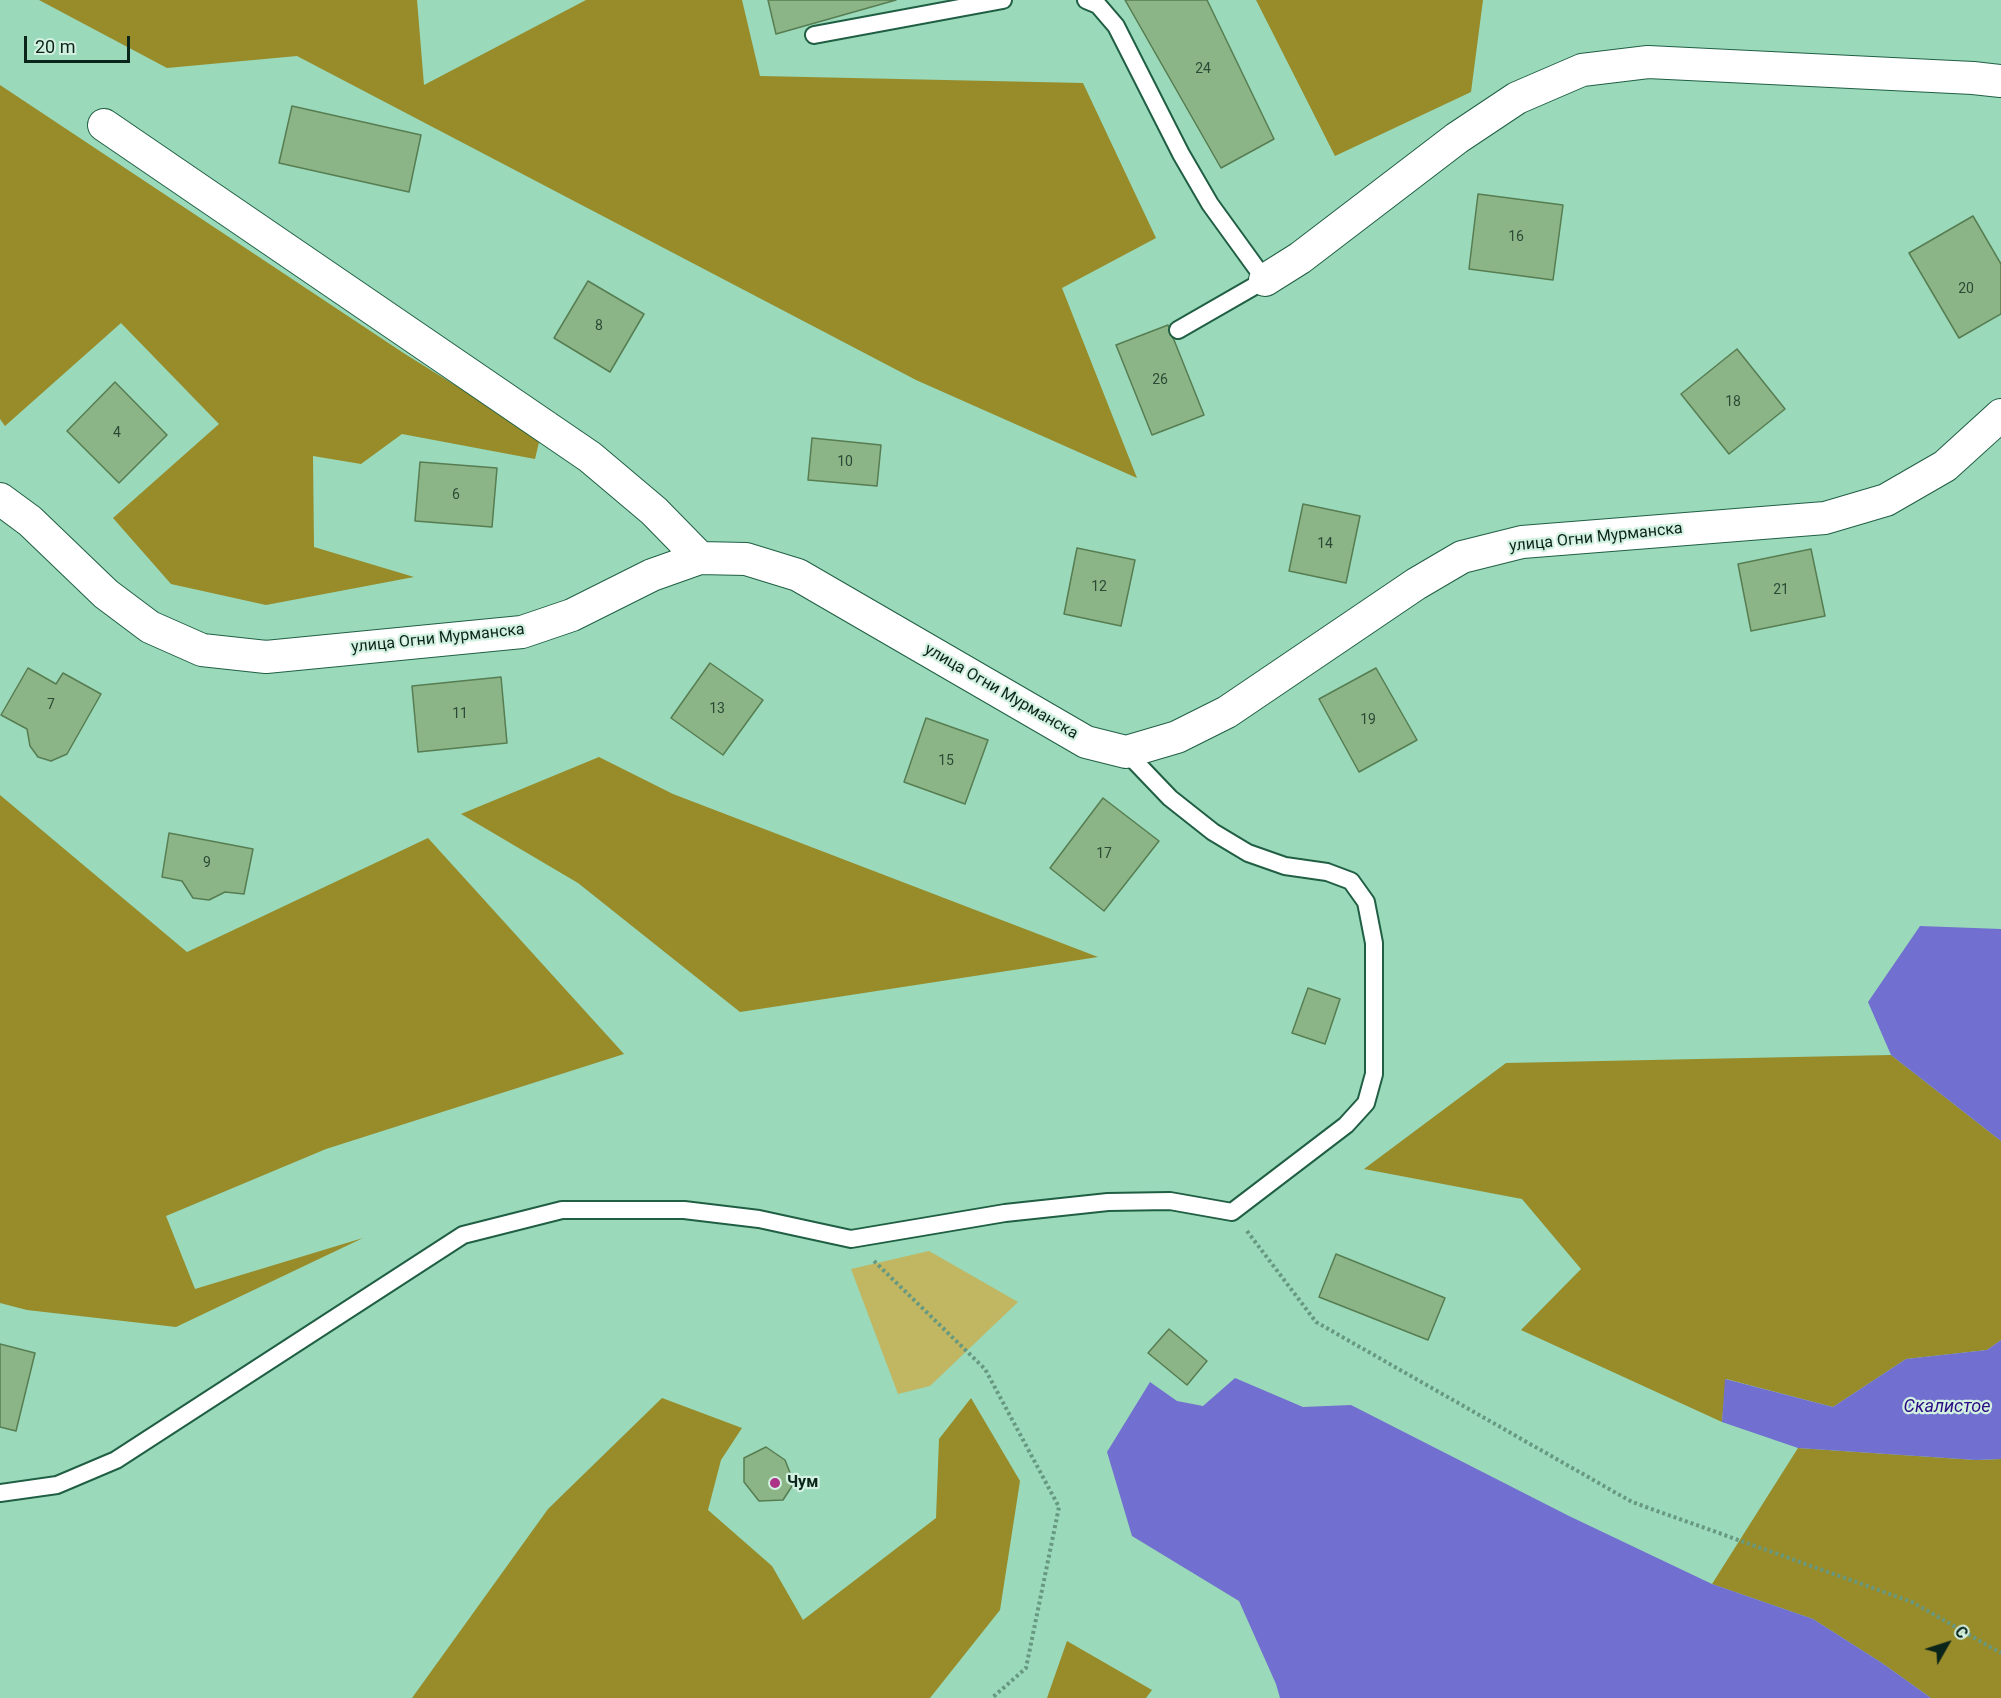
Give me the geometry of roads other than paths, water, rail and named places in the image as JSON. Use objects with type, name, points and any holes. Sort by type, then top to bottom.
[{"type":"street","points":[[1265,280],[1300,258],[1457,138],[1517,98],[1582,70],[1648,62],[2001,81]]},
{"type":"street","points":[[104,125],[590,457],[654,511],[700,558]]},
{"type":"street","name":"улица Огни Мурманска","points":[[0,499],[30,521],[106,594],[150,627],[202,650],[266,657],[522,632],[572,615],[652,575],[700,558],[746,560],[798,575],[1086,742],[1126,752],[1177,737],[1227,712],[1416,584],[1462,557],[1522,542],[1825,518],[1886,500],[1945,466],[2001,415]]},
{"type":"lane","points":[[814,35],[1003,0]]},
{"type":"lane","points":[[1086,0],[1098,5],[1116,26],[1181,154],[1204,194],[1265,280],[1178,330]]},
{"type":"lane","points":[[0,1493],[57,1485],[116,1460],[463,1235],[562,1210],[684,1210],[759,1220],[851,1239],[1005,1213],[1108,1202],[1170,1201],[1232,1212],[1346,1125],[1366,1103],[1374,1074],[1374,943],[1366,902],[1351,881],[1327,872],[1285,866],[1248,853],[1213,832],[1170,798],[1126,752]]},
{"type":"water","points":[[1920,926],[2001,929],[2001,1141],[1891,1055],[1868,1002]]},
{"type":"water","name":"Скалистое","points":[[2001,1340],[2001,1459],[1976,1460],[1798,1448],[1722,1422],[1725,1379],[1833,1407],[1906,1359],[1987,1350]]},
{"type":"water","points":[[1235,1378],[1303,1407],[1351,1405],[1569,1516],[1712,1584],[1813,1619],[1882,1663],[1931,1698],[1280,1698],[1239,1601],[1132,1536],[1107,1452],[1150,1382],[1177,1401],[1203,1406]]},
{"type":"place","name":"Чум","points":[[775,1483]]}]
